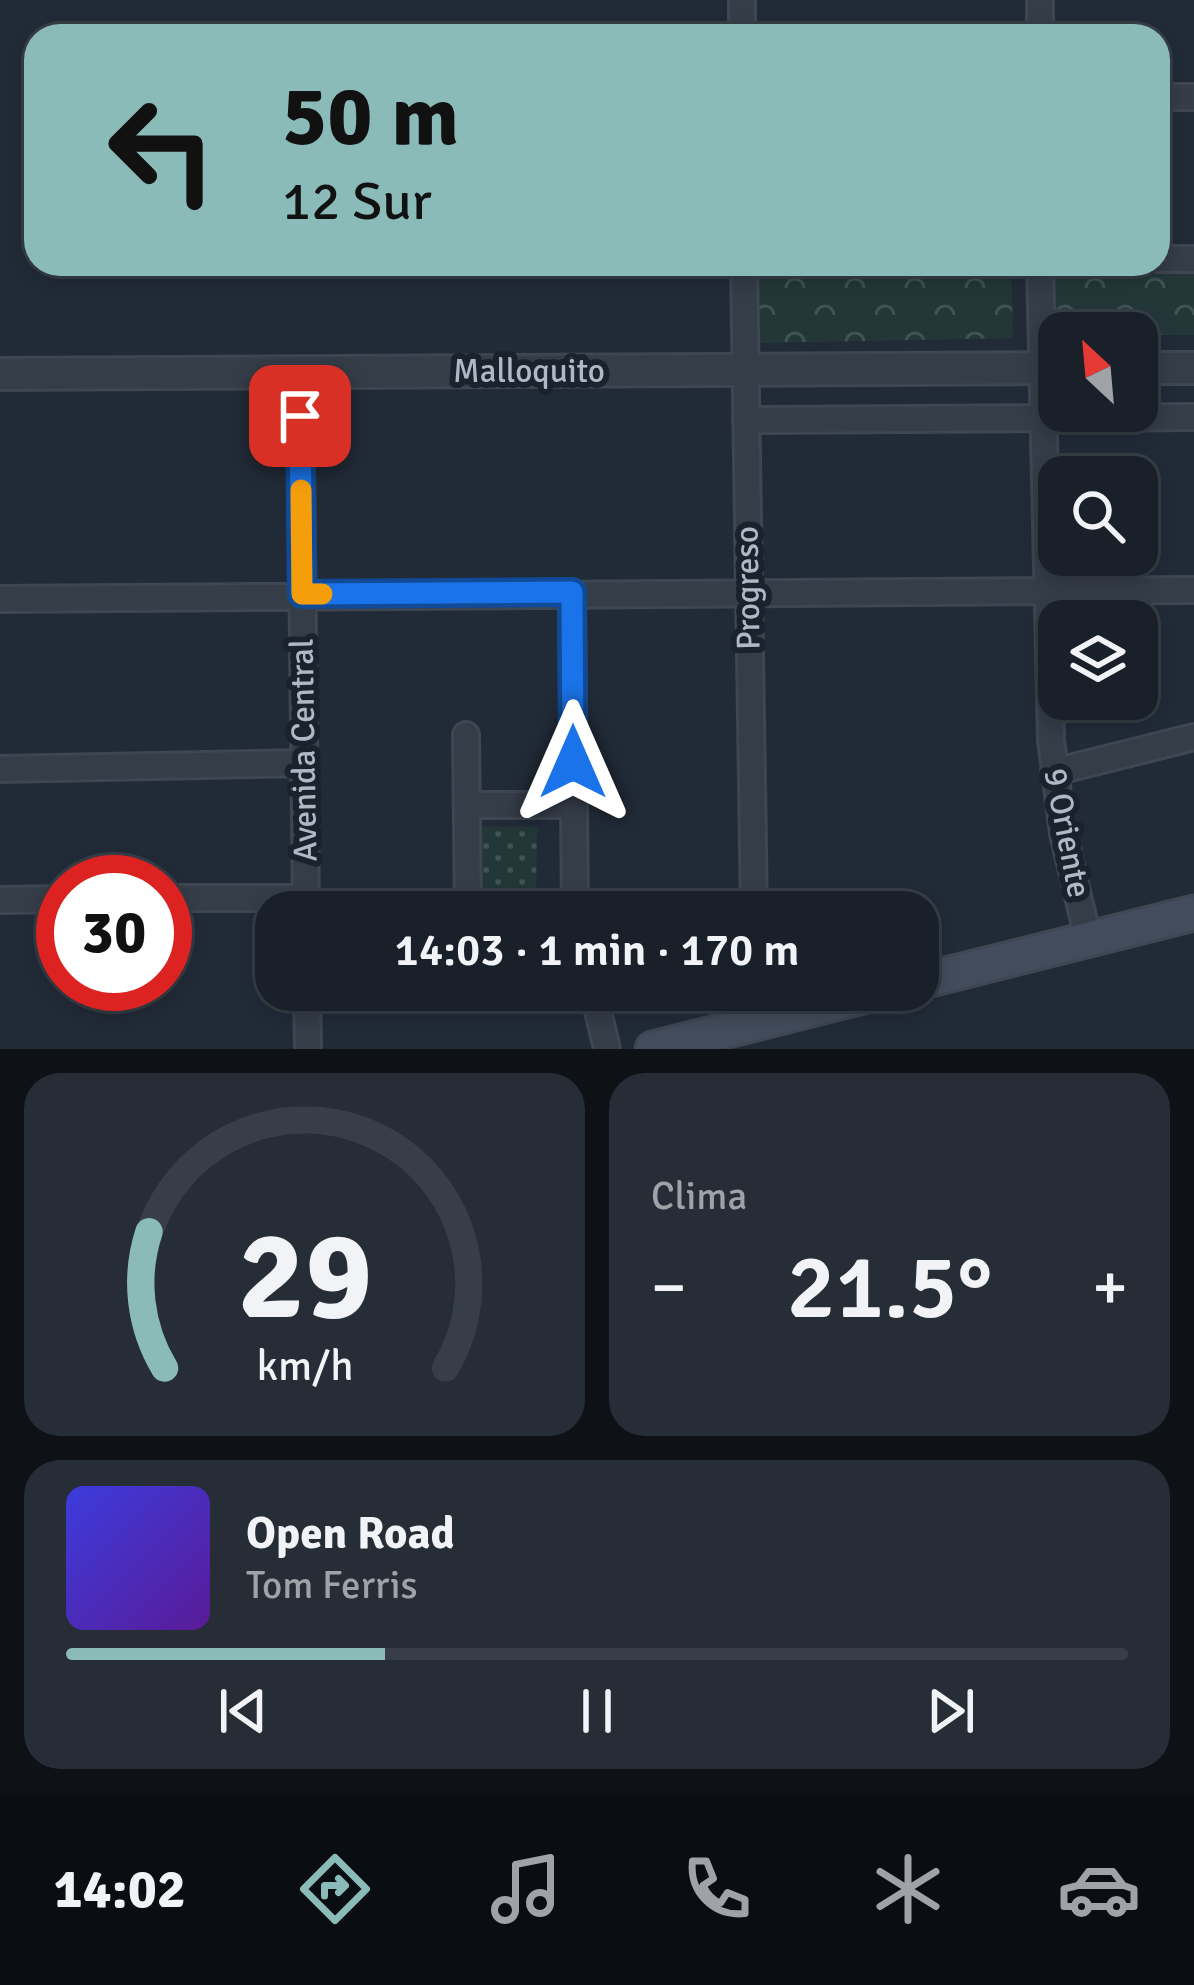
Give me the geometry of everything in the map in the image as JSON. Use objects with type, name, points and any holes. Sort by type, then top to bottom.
[{"type":"main road","points":[[939,977],[1194,913]]},
{"type":"main road","points":[[653,1049],[745,1011]]},
{"type":"street","name":"Progreso","points":[[744,276],[754,891]]},
{"type":"street","name":"9 Oriente","points":[[1041,276],[1045,312]]},
{"type":"street","name":"Malloquito","points":[[0,374],[1038,368]]},
{"type":"street","points":[[1158,368],[1194,368]]},
{"type":"street","name":"Avenida Central","points":[[300,372],[306,891]]},
{"type":"street","points":[[1158,417],[1194,417]]},
{"type":"street","points":[[746,420],[1038,418]]},
{"type":"street","name":"9 Oriente","points":[[1045,432],[1054,772],[1088,938]]},
{"type":"street","points":[[0,599],[1194,590]]},
{"type":"street","points":[[572,592],[575,891]]},
{"type":"street","points":[[466,735],[468,891]]},
{"type":"street","points":[[1054,772],[1194,737]]},
{"type":"street","points":[[0,770],[304,763]]},
{"type":"street","points":[[466,805],[573,805]]},
{"type":"street","points":[[0,900],[36,899]]},
{"type":"street","points":[[192,899],[255,902]]},
{"type":"street","points":[[307,1011],[308,1049]]},
{"type":"street","points":[[598,1011],[607,1049]]},
{"type":"green space","points":[[1170,272],[1194,272],[1194,335],[1158,335],[1158,312],[1042,312],[1043,276],[1170,276]]},
{"type":"green space","points":[[755,276],[1011,276],[1013,338],[757,343]]},
{"type":"green space","points":[[474,826],[537,827],[536,891],[474,891]]},
{"type":"slow traffic","points":[[301,490],[302,594],[322,594]]},
{"type":"route","points":[[300,416],[302,594],[572,592],[573,762]]}]
